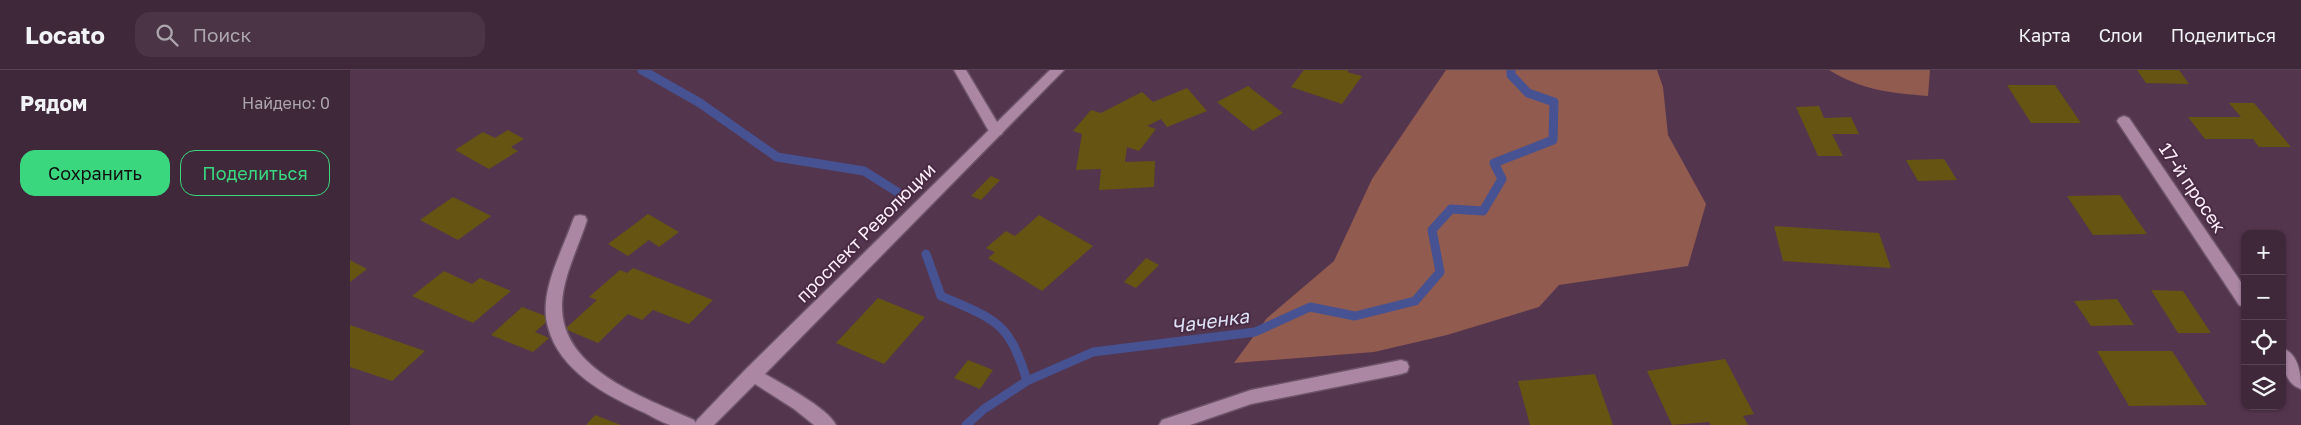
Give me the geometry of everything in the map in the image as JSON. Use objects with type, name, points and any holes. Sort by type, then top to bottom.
[{"type":"street","points":[[960,70],[996,132]]},
{"type":"street","name":"проспект Революции","points":[[703,425],[1058,70]]},
{"type":"street","name":"17-й просек","points":[[2124,122],[2241,295]]},
{"type":"street","points":[[580,220],[554,304],[558,336],[578,364],[606,385],[688,425]]},
{"type":"street","points":[[2286,361],[2301,382]]},
{"type":"street","points":[[1168,425],[1251,397],[1401,367]]},
{"type":"street","points":[[752,374],[800,404],[827,425]]},
{"type":"shaded area","points":[[1446,70],[1657,70],[1663,87],[1668,135],[1706,204],[1688,266],[1559,285],[1539,307],[1447,335],[1374,352],[1234,363],[1267,318],[1334,261],[1372,179]]},
{"type":"shaded area","points":[[1829,70],[1930,70],[1928,96],[1865,86],[1841,77]]},
{"type":"building","points":[[1304,70],[1349,70],[1347,72],[1362,76],[1342,104],[1291,87]]},
{"type":"building","points":[[2137,70],[2179,70],[2189,84],[2146,83]]},
{"type":"building","points":[[2007,85],[2055,85],[2081,123],[2031,123]]},
{"type":"building","points":[[1248,86],[1283,113],[1253,131],[1217,102]]},
{"type":"building","points":[[1187,88],[1207,111],[1167,127],[1161,119],[1147,126],[1156,129],[1139,151],[1127,147],[1125,162],[1155,161],[1154,187],[1099,190],[1101,169],[1076,170],[1082,134],[1073,131],[1091,110],[1101,113],[1142,92],[1153,102]]},
{"type":"building","points":[[2229,103],[2254,103],[2291,147],[2259,147],[2253,139],[2205,139],[2188,117],[2241,117]]},
{"type":"building","points":[[1819,106],[1824,118],[1851,117],[1859,134],[1832,134],[1843,156],[1818,156],[1796,107]]},
{"type":"building","points":[[508,130],[524,139],[511,147],[518,151],[489,169],[455,150],[483,132],[495,138]]},
{"type":"building","points":[[1944,159],[1957,180],[1918,181],[1906,160]]},
{"type":"building","points":[[991,176],[1000,180],[981,200],[971,196]]},
{"type":"building","points":[[2120,195],[2147,234],[2093,235],[2067,196]]},
{"type":"building","points":[[453,197],[491,216],[458,240],[420,220]]},
{"type":"building","points":[[648,214],[679,232],[659,247],[649,240],[628,256],[608,244]]},
{"type":"building","points":[[1039,215],[1093,246],[1042,291],[988,258],[995,252],[986,248],[1006,231],[1015,236]]},
{"type":"building","points":[[1774,226],[1879,233],[1891,268],[1783,261]]},
{"type":"building","points":[[1146,258],[1159,265],[1136,288],[1124,282]]},
{"type":"building","points":[[350,260],[367,269],[350,282]]},
{"type":"building","points":[[633,268],[713,300],[689,324],[653,310],[642,320],[628,314],[598,343],[565,329],[597,300],[589,297],[620,270],[627,273]]},
{"type":"building","points":[[444,271],[472,284],[480,278],[511,291],[473,323],[412,296]]},
{"type":"building","points":[[2151,290],[2183,291],[2211,333],[2178,333]]},
{"type":"building","points":[[878,298],[925,317],[884,364],[836,343]]},
{"type":"building","points":[[2117,299],[2134,325],[2091,326],[2074,301]]},
{"type":"building","points":[[522,307],[551,318],[535,332],[549,338],[533,352],[491,335]]},
{"type":"building","points":[[350,325],[425,351],[392,381],[350,367]]},
{"type":"building","points":[[2097,351],[2172,351],[2207,405],[2129,406]]},
{"type":"building","points":[[1725,359],[1754,414],[1743,416],[1748,425],[1711,425],[1709,422],[1672,425],[1647,371]]},
{"type":"building","points":[[968,360],[993,370],[980,389],[954,378]]},
{"type":"building","points":[[1595,374],[1613,425],[1530,425],[1518,381]]},
{"type":"building","points":[[595,415],[621,425],[586,425]]},
{"type":"waterway","points":[[642,70],[700,103],[777,157],[864,171],[899,193]]},
{"type":"waterway","name":"Чаченка","points":[[1027,381],[1093,352],[1255,332],[1310,307],[1355,316],[1415,301],[1440,272],[1432,230],[1451,209],[1483,211],[1502,179],[1494,163],[1553,140],[1554,102],[1528,93],[1511,75],[1511,70]]},
{"type":"waterway","points":[[926,254],[941,296],[975,311],[998,325],[1014,346],[1027,381]]},
{"type":"waterway","name":"Чаченка","points":[[966,425],[984,409],[1027,381]]}]
